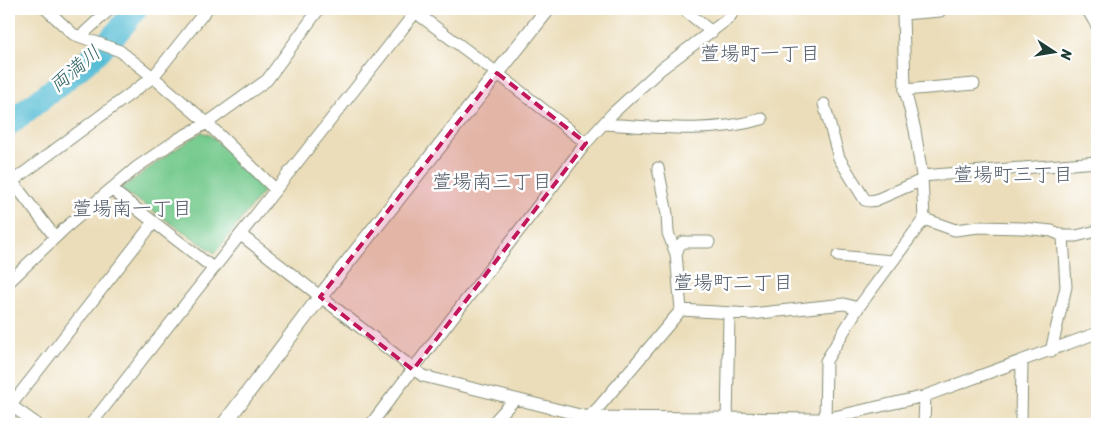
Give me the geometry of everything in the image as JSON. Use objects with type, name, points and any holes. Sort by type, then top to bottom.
[{"type":"street","points":[[46,9],[73,34],[120,51],[207,123],[276,190]]},
{"type":"street","points":[[81,36],[110,9]]},
{"type":"street","points":[[55,237],[10,181],[153,77],[207,9]]},
{"type":"street","points":[[9,282],[55,237],[137,167],[178,139],[207,123],[267,80],[319,9]]},
{"type":"street","points":[[224,424],[320,297],[548,9]]},
{"type":"street","points":[[683,9],[712,32]]},
{"type":"street","points":[[371,424],[586,143],[603,124],[661,69],[712,32],[729,18],[735,9]]},
{"type":"street","points":[[825,422],[826,361],[858,308],[924,219],[922,178],[915,130],[905,90],[902,11],[940,12],[940,9]]},
{"type":"street","points":[[1087,9],[1097,26]]},
{"type":"street","points":[[91,424],[241,235],[415,10],[586,143]]},
{"type":"street","points":[[905,90],[974,84]]},
{"type":"street","points":[[824,104],[839,158],[864,200],[876,200],[922,178],[1097,162]]},
{"type":"street","points":[[603,124],[682,128],[716,127],[740,125],[762,119]]},
{"type":"street","points":[[585,420],[681,310],[676,254],[668,232],[667,214],[658,168]]},
{"type":"street","points":[[111,189],[213,268]]},
{"type":"street","points":[[924,219],[955,230],[1022,228],[1052,231],[1063,236],[1076,236],[1097,231]]},
{"type":"street","points":[[37,424],[10,404],[154,222]]},
{"type":"street","points":[[241,235],[423,376],[515,398],[585,420],[825,422],[925,396],[1097,333]]},
{"type":"street","points":[[1051,350],[1066,287],[1063,236]]},
{"type":"street","points":[[676,254],[683,242],[709,242]]},
{"type":"street","points":[[838,256],[892,262]]},
{"type":"street","points":[[681,310],[751,314],[844,304],[858,308]]},
{"type":"street","points":[[727,421],[729,314]]},
{"type":"street","points":[[1021,424],[1022,361]]},
{"type":"street","points":[[924,424],[925,396]]},
{"type":"street","points":[[492,424],[515,398]]},
{"type":"highlighted area","points":[[497,73],[586,143],[413,370],[320,297]]},
{"type":"green space","points":[[202,132],[210,135],[265,189],[215,253],[121,189]]},
{"type":"waterway","name":"両満川","points":[[9,124],[93,56],[109,41],[135,9]]},
{"type":"district","name":"萱場町一丁目","points":[[760,53]]},
{"type":"district","name":"萱場町三丁目","points":[[1013,174]]},
{"type":"district","name":"萱場南三丁目","points":[[492,181]]},
{"type":"district","name":"萱場南一丁目","points":[[132,208]]},
{"type":"district","name":"萱場町二丁目","points":[[733,282]]}]
